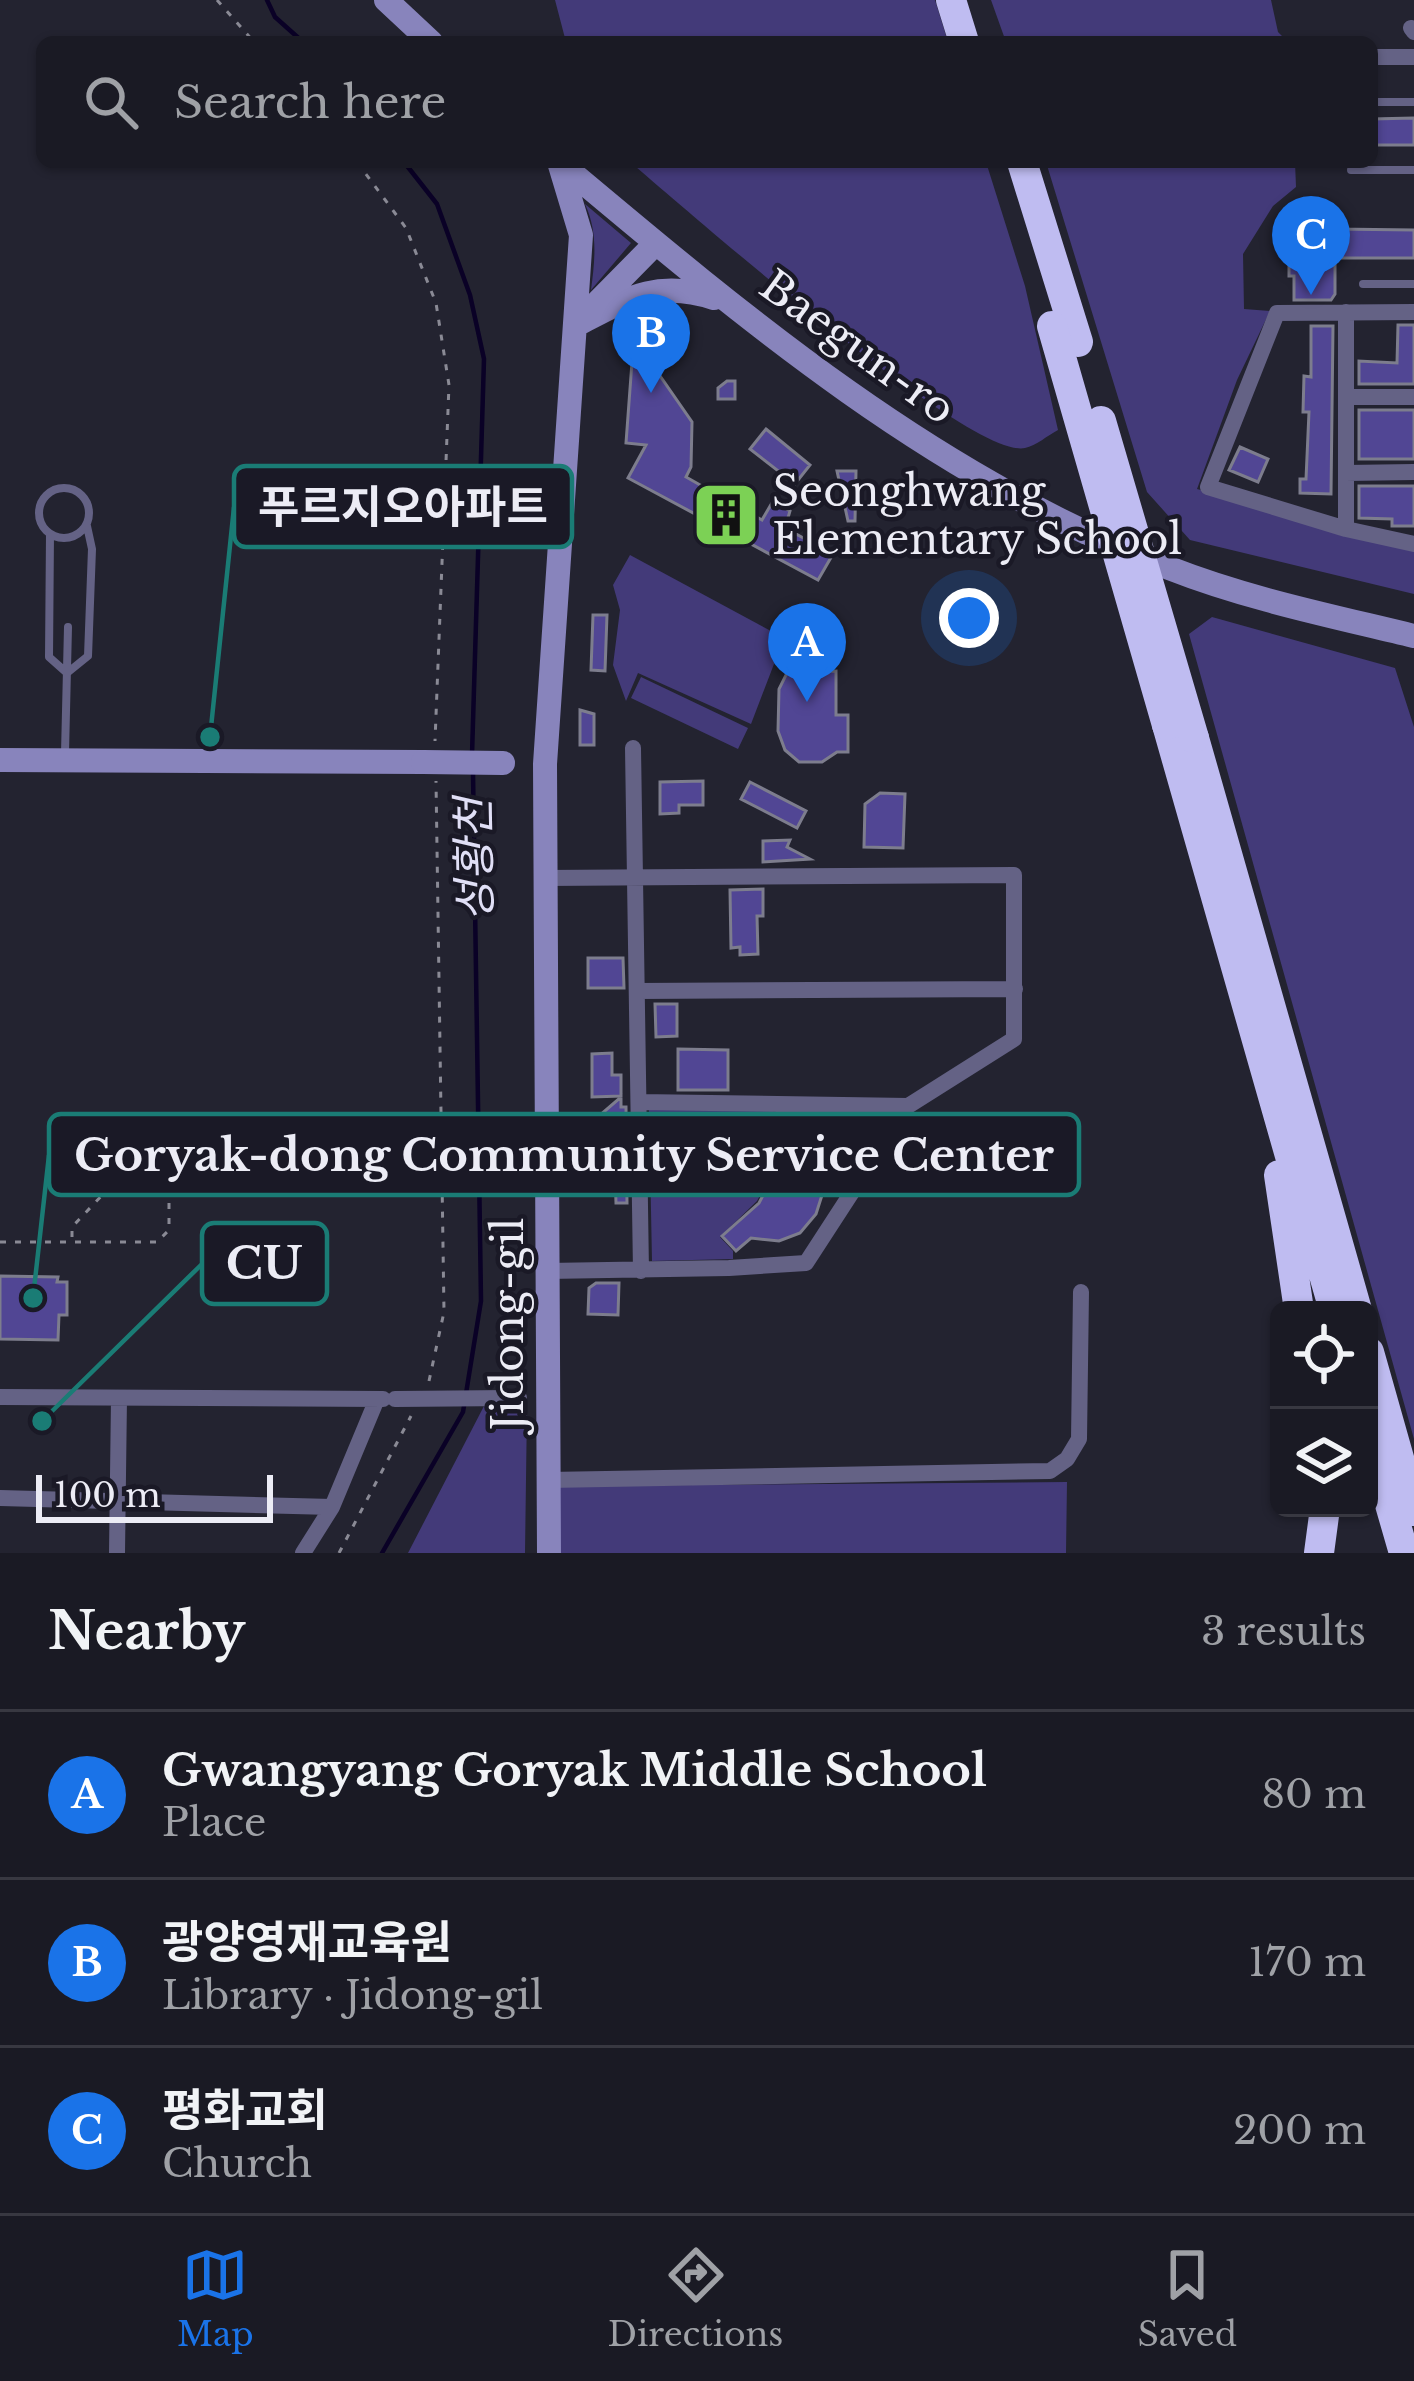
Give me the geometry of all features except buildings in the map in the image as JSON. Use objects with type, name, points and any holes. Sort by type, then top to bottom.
[{"type":"highway","points":[[951,0],[962,36]]},
{"type":"highway","points":[[972,0],[983,36]]},
{"type":"highway","points":[[1003,168],[1065,334]]},
{"type":"highway","points":[[1024,168],[1065,334],[1180,732],[1354,1301]]},
{"type":"highway","points":[[1180,732],[1260,1050],[1331,1301]]},
{"type":"highway","points":[[1260,1050],[1298,1301]]},
{"type":"highway","points":[[1378,1384],[1414,1511]]},
{"type":"highway","points":[[1378,1464],[1403,1553]]},
{"type":"highway","points":[[1318,1553],[1324,1517]]},
{"type":"street","points":[[386,0],[425,36]]},
{"type":"street","points":[[1378,57],[1414,57]]},
{"type":"street","name":"Jidong-gil","points":[[549,1553],[545,764],[581,235],[561,168]]},
{"type":"street","name":"Baegun-ro","points":[[566,168],[816,372],[958,467],[1168,568],[1282,604],[1414,636]]},
{"type":"street","points":[[575,325],[656,243]]},
{"type":"street","points":[[575,325],[654,290],[686,289],[732,305]]},
{"type":"street","points":[[1346,312],[1346,529]]},
{"type":"street","points":[[1414,312],[1277,313],[1208,487],[1346,529],[1414,544]]},
{"type":"street","points":[[1346,398],[1414,398]]},
{"type":"street","points":[[1346,473],[1414,472]]},
{"type":"street","points":[[633,748],[641,1270]]},
{"type":"street","points":[[0,760],[545,764]]},
{"type":"street","points":[[544,878],[1015,875],[1014,1039],[908,1106],[806,1263],[547,1271]]},
{"type":"street","points":[[637,991],[1015,989]]},
{"type":"street","points":[[639,1102],[908,1106]]},
{"type":"street","points":[[548,1480],[1050,1471],[1067,1460],[1079,1439],[1081,1292]]},
{"type":"street","points":[[0,1397],[548,1397]]},
{"type":"street","points":[[117,1553],[118,1398]]},
{"type":"street","points":[[303,1553],[332,1507],[386,1399]]},
{"type":"street","points":[[0,1498],[332,1507]]},
{"type":"lane","points":[[1378,103],[1414,103]]},
{"type":"lane","points":[[1351,170],[1414,170]]},
{"type":"lane","points":[[1363,284],[1414,284]]},
{"type":"lane","points":[[59,488],[76,490],[88,502],[92,549],[88,656],[67,674],[50,657],[50,534],[40,520],[40,504],[59,488]]},
{"type":"lane","points":[[50,534],[74,536],[87,526]]},
{"type":"lane","points":[[65,760],[68,627]]},
{"type":"path","points":[[217,0],[249,36]]},
{"type":"path","points":[[361,168],[406,228],[436,303],[449,385],[431,762],[444,1312],[433,1375],[422,1394]]},
{"type":"path","points":[[0,1242],[71,1242],[160,1241],[169,1231],[169,1192],[150,1187],[108,1189],[71,1227],[71,1242]]},
{"type":"path","points":[[339,1553],[412,1414]]},
{"type":"shaded area","points":[[555,0],[935,0],[946,36],[564,36]]},
{"type":"shaded area","points":[[991,0],[1271,0],[1282,36],[1004,36]]},
{"type":"shaded area","points":[[637,168],[988,168],[1025,286],[1058,430],[1025,448],[994,441],[890,375]]},
{"type":"shaded area","points":[[1048,168],[1295,168],[1296,187],[1273,206],[1243,254],[1244,309],[1270,311],[1237,380],[1197,489],[1414,548],[1414,594],[1190,540],[1147,492]]},
{"type":"shaded area","points":[[585,204],[631,243],[591,290],[594,236]]},
{"type":"shaded area","points":[[630,555],[784,638],[751,724],[638,673],[626,701],[613,665],[620,610],[613,585]]},
{"type":"shaded area","points":[[1212,617],[1395,668],[1414,727],[1414,1439],[1378,1301],[1189,634]]},
{"type":"shaded area","points":[[641,677],[748,728],[738,749],[631,698]]},
{"type":"shaded area","points":[[773,1108],[774,1169],[757,1201],[720,1237],[733,1251],[733,1259],[652,1261],[649,1110]]},
{"type":"shaded area","points":[[484,1406],[527,1407],[525,1553],[408,1553]]},
{"type":"shaded area","points":[[1067,1482],[1066,1553],[560,1553],[560,1486]]},
{"type":"waterway","name":"성황천","points":[[267,0],[275,17],[296,36]]},
{"type":"waterway","name":"성황천","points":[[409,168],[437,204],[470,295],[484,359],[472,755]]},
{"type":"waterway","name":"성황천","points":[[382,1553],[463,1412],[481,1301],[473,773]]},
{"type":"place","name":"평화교회","points":[[1311,295]]},
{"type":"place","name":"광양영재교육원","points":[[651,393]]},
{"type":"place","name":"Seonghwang Elementary School","points":[[726,515]]},
{"type":"place","name":"Gwangyang Goryak Middle School","points":[[807,702]]},
{"type":"place","name":"푸르지오아파트","points":[[210,737]]},
{"type":"place","name":"Goryak-dong Community Service Center","points":[[33,1298]]},
{"type":"place","name":"CU","points":[[42,1421]]}]
